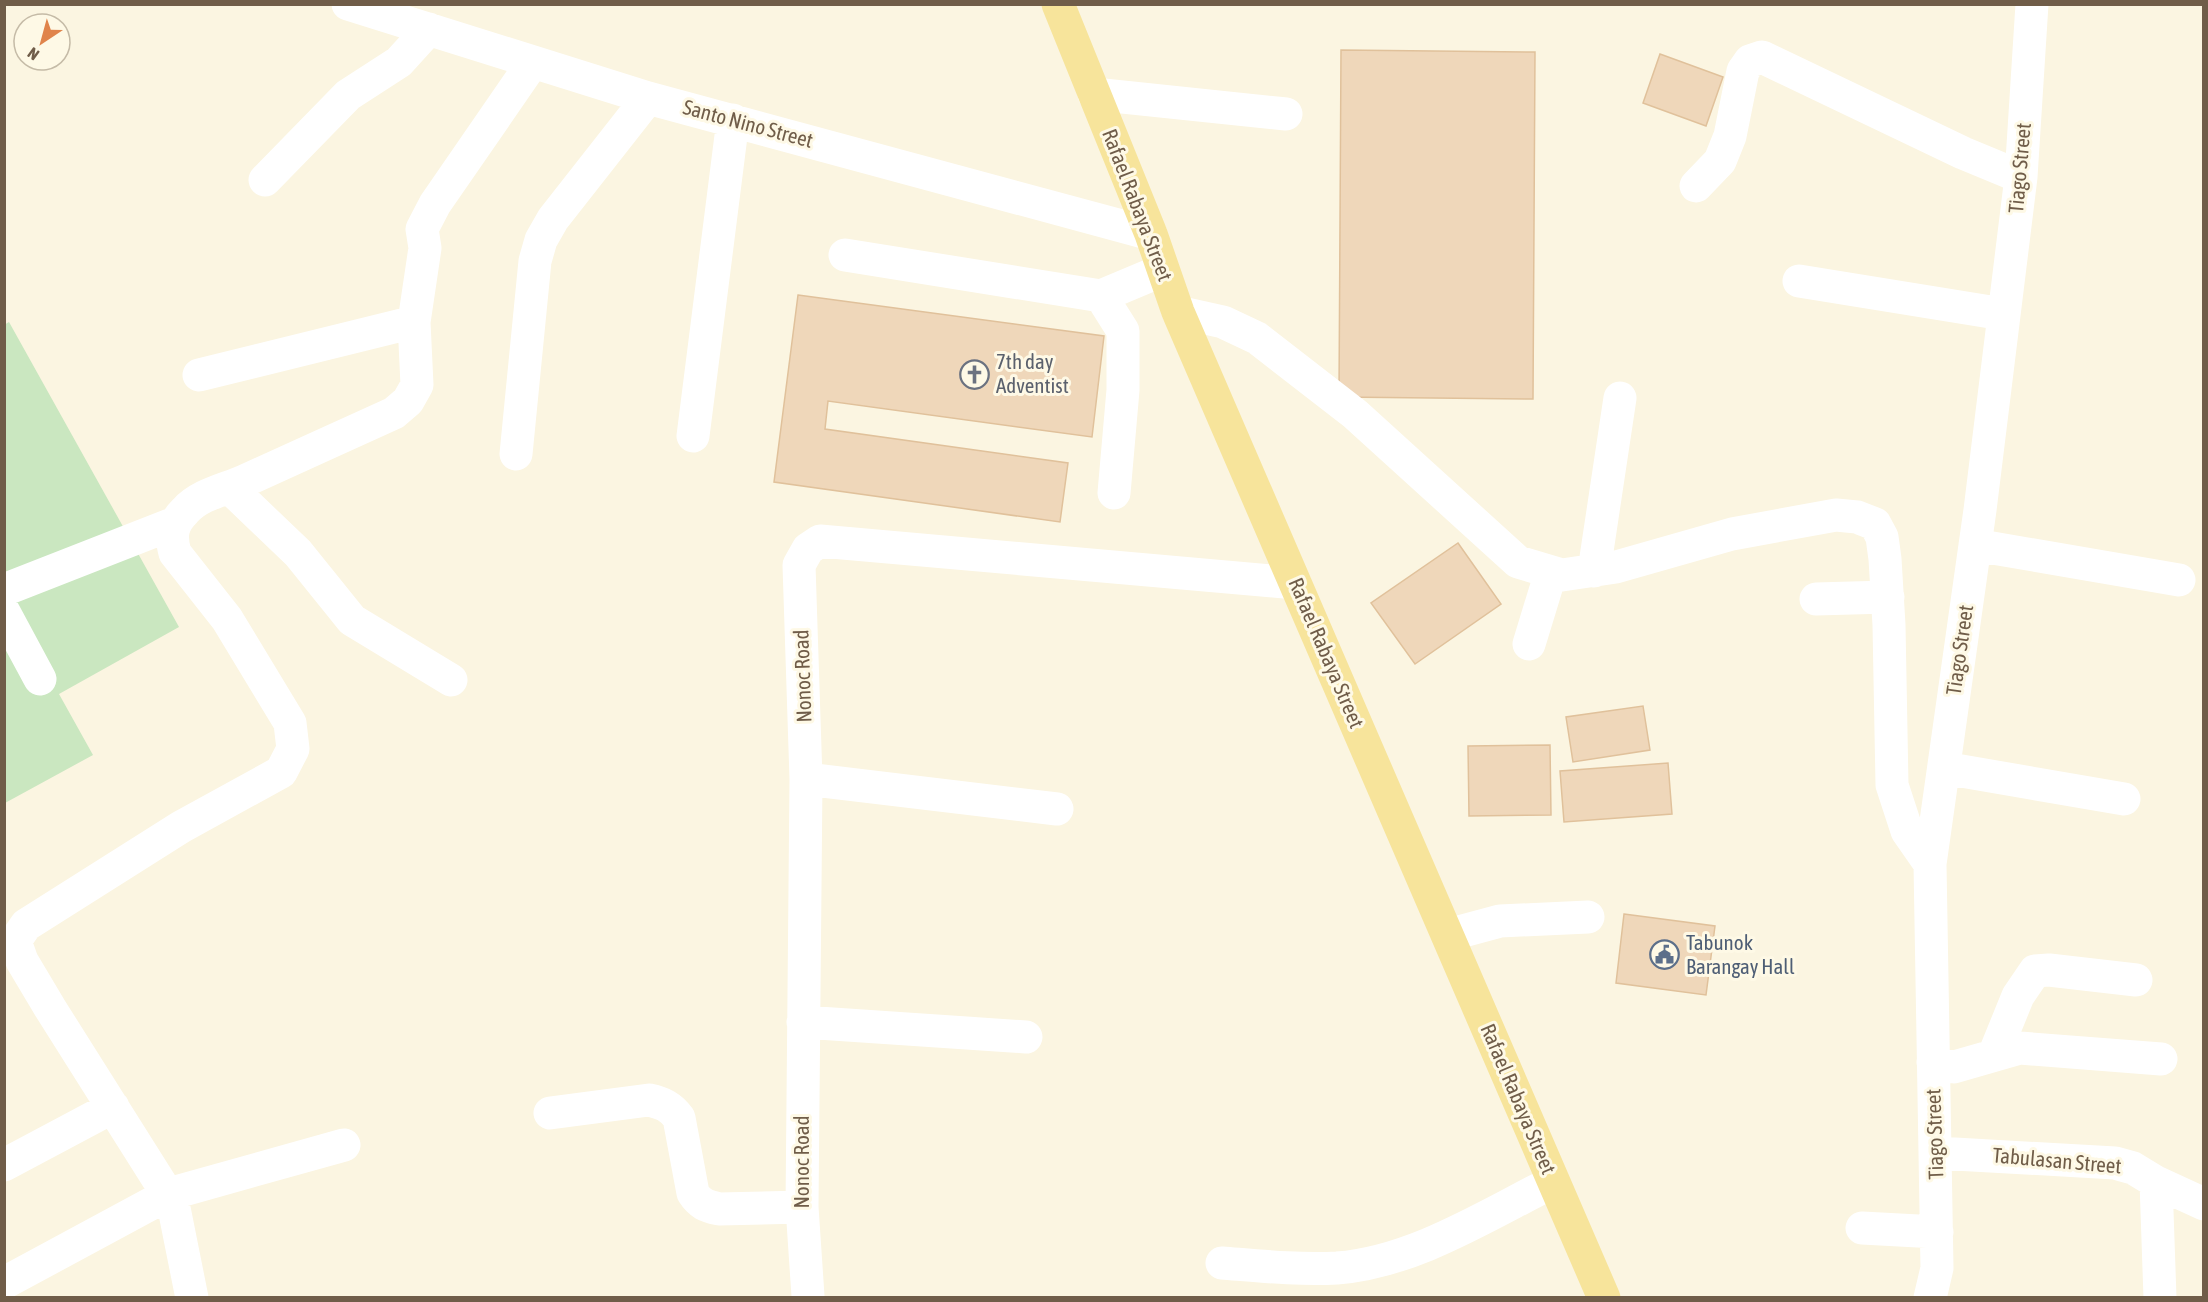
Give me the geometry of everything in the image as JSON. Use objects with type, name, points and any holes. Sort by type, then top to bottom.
[{"type":"main road","name":"Rafael Rabaya Street","points":[[1058,4],[1151,234],[1178,312],[1604,1298]]},
{"type":"street","name":"Santo Nino Street","points":[[348,4],[648,98],[1151,234]]},
{"type":"street","name":"Tiago Street","points":[[1930,1298],[1937,1268],[1937,1153],[1930,864],[1975,545],[2021,177],[2032,4]]},
{"type":"street","points":[[265,180],[348,95],[399,62],[429,29]]},
{"type":"street","points":[[1696,186],[1720,161],[1731,136],[1743,71],[1750,61],[1762,57],[1963,153],[2021,177]]},
{"type":"street","points":[[192,1298],[173,1203],[169,1194],[21,961],[15,941],[26,925],[181,827],[281,772],[293,749],[290,723],[228,619],[175,553],[171,539],[175,523],[185,509],[200,498],[394,413],[408,400],[417,385],[414,322],[425,248],[422,229],[427,217],[533,62]]},
{"type":"street","points":[[1094,94],[1286,114]]},
{"type":"street","points":[[516,454],[535,261],[541,240],[553,219],[648,98]]},
{"type":"street","points":[[693,436],[733,120]]},
{"type":"street","points":[[845,255],[1101,296],[1163,270]]},
{"type":"street","points":[[1799,281],[2003,314]]},
{"type":"street","points":[[1101,296],[1123,331],[1123,390],[1114,493]]},
{"type":"street","points":[[1178,312],[1223,322],[1257,338],[1355,414],[1518,562],[1562,575],[1616,567],[1732,534],[1836,515],[1857,517],[1875,524],[1882,537],[1888,597],[1892,785],[1906,831],[1930,864]]},
{"type":"street","points":[[199,375],[414,322]]},
{"type":"street","points":[[1594,571],[1620,398]]},
{"type":"street","points":[[229,487],[298,553],[352,620],[451,680]]},
{"type":"street","points":[[4,590],[175,523]]},
{"type":"street","name":"Nonoc Road","points":[[808,1296],[802,1207],[806,779],[800,565],[808,549],[820,542],[1295,583]]},
{"type":"street","points":[[1975,545],[2179,580]]},
{"type":"street","points":[[1529,644],[1551,572]]},
{"type":"street","points":[[1816,599],[1888,597]]},
{"type":"street","points":[[4,612],[40,678]]},
{"type":"street","points":[[1944,768],[2124,799]]},
{"type":"street","points":[[806,779],[1057,809]]},
{"type":"street","points":[[1448,934],[1500,921],[1588,917]]},
{"type":"street","points":[[1994,1055],[2018,996],[2035,971],[2049,970],[2136,980]]},
{"type":"street","points":[[803,1022],[1026,1037]]},
{"type":"street","points":[[1933,1062],[1954,1067],[2020,1048],[2161,1059]]},
{"type":"street","points":[[550,1113],[649,1100],[661,1102],[672,1109],[679,1118],[693,1193],[698,1201],[706,1206],[719,1209],[802,1207]]},
{"type":"street","points":[[4,1165],[113,1107]]},
{"type":"street","points":[[4,1283],[169,1194],[344,1145]]},
{"type":"street","name":"Tabulasan Street","points":[[1937,1153],[2115,1163],[2133,1168],[2156,1182],[2204,1204]]},
{"type":"street","points":[[1222,1263],[1296,1268],[1338,1268],[1380,1259],[1432,1243],[1553,1182]]},
{"type":"street","points":[[2156,1182],[2160,1298]]},
{"type":"street","points":[[1862,1228],[1937,1232]]},
{"type":"green space","points":[[9,322],[179,627],[59,694],[93,755],[5,803],[4,325]]},
{"type":"building","points":[[1341,50],[1535,52],[1533,399],[1339,397]]},
{"type":"building","points":[[1660,54],[1723,77],[1706,126],[1643,103]]},
{"type":"building","points":[[798,295],[1104,336],[1092,437],[828,401],[825,429],[1068,463],[1060,522],[774,482]]},
{"type":"building","points":[[1458,543],[1501,604],[1415,664],[1371,603]]},
{"type":"building","points":[[1643,706],[1650,750],[1573,762],[1566,717]]},
{"type":"building","points":[[1550,745],[1551,815],[1469,816],[1468,746]]},
{"type":"building","points":[[1668,763],[1672,814],[1564,822],[1560,771]]},
{"type":"building","name":"Tabunok Barangay Hall","points":[[1624,914],[1715,926],[1706,995],[1616,983]]},
{"type":"place","name":"7th day Adventist","points":[[975,374]]},
{"type":"place","name":"Tabunok Barangay Hall","points":[[1665,955]]}]
